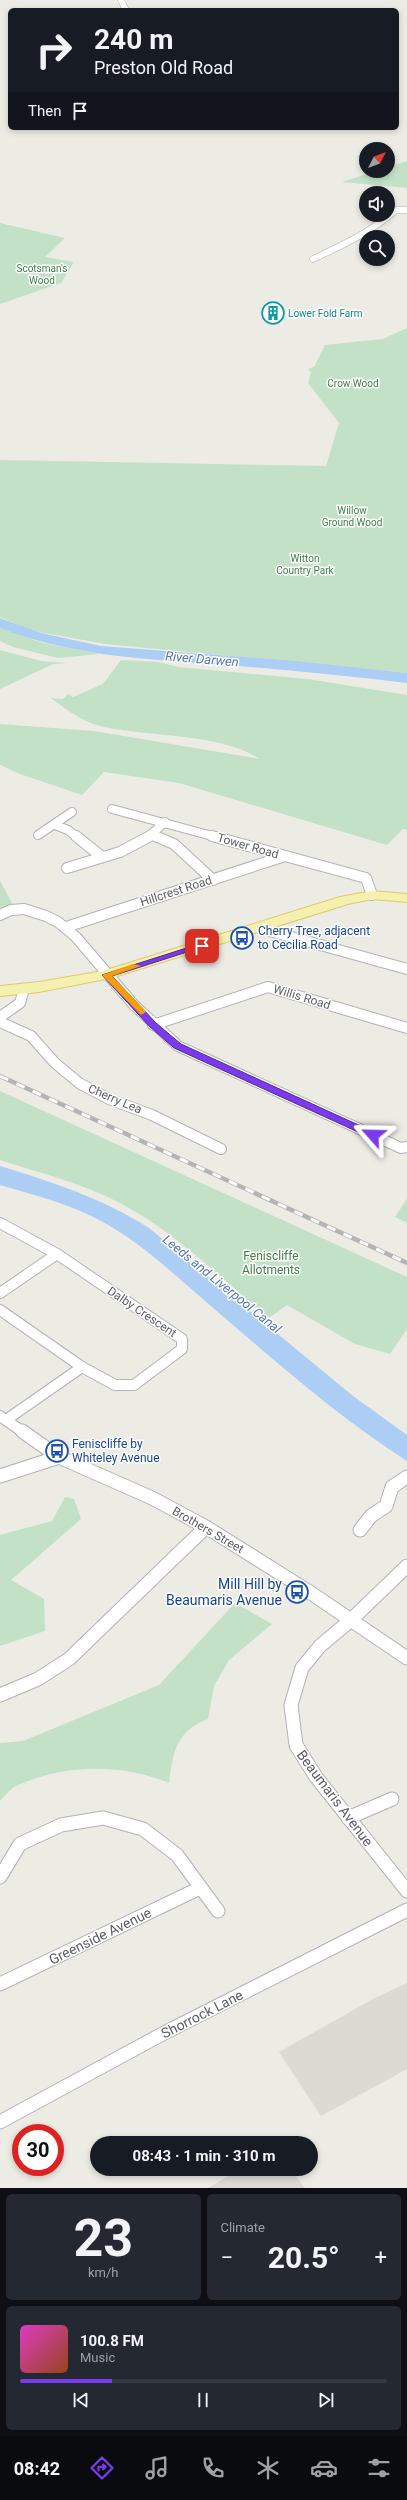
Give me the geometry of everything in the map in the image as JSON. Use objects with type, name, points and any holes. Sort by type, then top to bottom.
[{"type":"main road","points":[[0,991],[24,989],[106,975],[259,928],[315,908],[372,895],[407,898]]},
{"type":"street","points":[[313,259],[351,242],[378,226],[396,210],[407,210]]},
{"type":"street","name":"Tower Road","points":[[112,809],[165,822],[366,878],[372,895]]},
{"type":"street","points":[[38,835],[55,825],[72,812]]},
{"type":"street","points":[[67,868],[139,846],[154,836],[165,822]]},
{"type":"street","points":[[55,825],[68,830],[102,858]]},
{"type":"street","points":[[154,836],[174,844],[213,880]]},
{"type":"street","name":"Hillcrest Road","points":[[66,927],[285,856]]},
{"type":"street","points":[[0,915],[14,909],[24,908],[48,915],[66,927],[87,948],[106,975],[153,1024],[178,1046],[401,1148],[407,1147]]},
{"type":"street","points":[[259,928],[407,969]]},
{"type":"street","name":"Willis Road","points":[[153,1024],[268,987],[407,1028]]},
{"type":"street","points":[[0,1017],[20,1003],[24,989]]},
{"type":"street","name":"Cherry Lea","points":[[0,1022],[31,1036],[55,1063],[79,1083],[110,1099],[152,1115],[221,1149]]},
{"type":"street","name":"Dalby Crescent","points":[[0,1223],[57,1254],[182,1339],[182,1349],[134,1384],[115,1385],[82,1367],[0,1310]]},
{"type":"street","points":[[0,1293],[57,1254]]},
{"type":"street","points":[[3,1418],[82,1367]]},
{"type":"street","name":"Brothers Street","points":[[3,1418],[59,1457],[152,1498],[206,1527],[351,1620],[407,1658]]},
{"type":"street","points":[[0,1476],[59,1457]]},
{"type":"street","points":[[360,1530],[371,1516],[386,1506],[392,1487],[407,1477]]},
{"type":"street","points":[[0,1695],[38,1679],[69,1659],[206,1527]]},
{"type":"street","name":"Beaumaris Avenue","points":[[407,1566],[351,1620],[320,1646],[302,1668],[291,1705],[296,1746],[316,1777],[407,1891]]},
{"type":"street","points":[[348,1818],[392,1799]]},
{"type":"street","points":[[0,1877],[20,1844],[61,1825],[103,1818],[143,1829],[177,1855],[200,1888],[218,1910]]},
{"type":"street","name":"Greenside Avenue","points":[[0,1984],[200,1888]]},
{"type":"street","name":"Shorrock Lane","points":[[0,2122],[166,2032],[407,1910]]},
{"type":"shaded area","points":[[407,1983],[407,2069],[321,2116],[279,2052],[373,1999]]},
{"type":"shaded area","points":[[228,2176],[296,2176],[305,2188],[208,2188]]},
{"type":"green space","points":[[407,161],[407,188],[342,182],[359,176],[359,178],[395,178],[395,165]]},
{"type":"green space","name":"Scotsman's Wood","points":[[0,223],[65,238],[45,257],[74,262],[61,283],[0,304]]},
{"type":"green space","name":"Witton Country Park","points":[[407,328],[407,673],[105,644],[33,631],[0,617],[0,460],[326,466],[339,423],[308,383],[311,373],[308,369],[314,367],[325,345],[383,339]]},
{"type":"green space","points":[[0,628],[43,643],[100,654],[58,658],[13,647],[0,641]]},
{"type":"green space","points":[[0,650],[41,661],[67,663],[53,664],[0,689]]},
{"type":"green space","points":[[121,660],[158,662],[178,667],[308,679],[407,695],[407,830],[403,829],[387,845],[179,783],[104,772],[82,795],[20,774],[0,765],[0,724],[94,731],[260,759],[225,744],[97,725],[76,716],[51,698],[63,699],[68,694],[73,697],[103,684]]},
{"type":"green space","points":[[0,881],[13,905],[0,909]]},
{"type":"green space","name":"Feniscliffe Allotments","points":[[0,1091],[407,1277],[407,1329],[390,1354],[355,1344],[287,1305],[269,1318],[179,1242],[160,1228],[120,1203],[106,1196],[61,1179],[0,1160]]},
{"type":"green space","points":[[407,1199],[407,1223],[395,1217]]},
{"type":"green space","points":[[65,1497],[74,1499],[81,1519],[11,1580],[44,1599],[45,1631],[0,1646],[0,1535],[52,1521]]},
{"type":"green space","points":[[235,1603],[272,1624],[229,1660],[214,1686],[208,1719],[189,1730],[178,1744],[172,1762],[169,1783],[151,1776],[112,1769],[72,1770],[53,1773],[16,1786],[0,1801],[0,1743],[23,1741],[159,1685]]},
{"type":"water","points":[[0,1166],[39,1178],[95,1199],[149,1228],[353,1396],[407,1435],[407,1461],[381,1444],[331,1407],[132,1240],[103,1222],[78,1210],[52,1200],[0,1185]]},
{"type":"waterway","name":"River Darwen","points":[[0,623],[37,637],[101,651],[295,666],[407,678]]},
{"type":"railway","points":[[0,1076],[407,1263]]},
{"type":"slow traffic","points":[[137,966],[106,975],[141,1012]]},
{"type":"place","name":"Lower Fold Farm","points":[[273,313]]},
{"type":"place","name":"Cherry Tree, adjacent to Cecilia Road","points":[[242,938]]},
{"type":"place","name":"Feniscliffe by Whiteley Avenue","points":[[57,1451]]},
{"type":"place","name":"Mill Hill by Beaumaris Avenue","points":[[297,1592]]},
{"type":"route","points":[[202,946],[106,975],[153,1024],[178,1046],[373,1135]]},
{"type":"park label","name":"Crow Wood","points":[[353,383]]},
{"type":"park label","name":"Willow Ground Wood","points":[[352,516]]},
{"type":"water label","name":"Leeds and Liverpool Canal","points":[[222,1284]]}]
